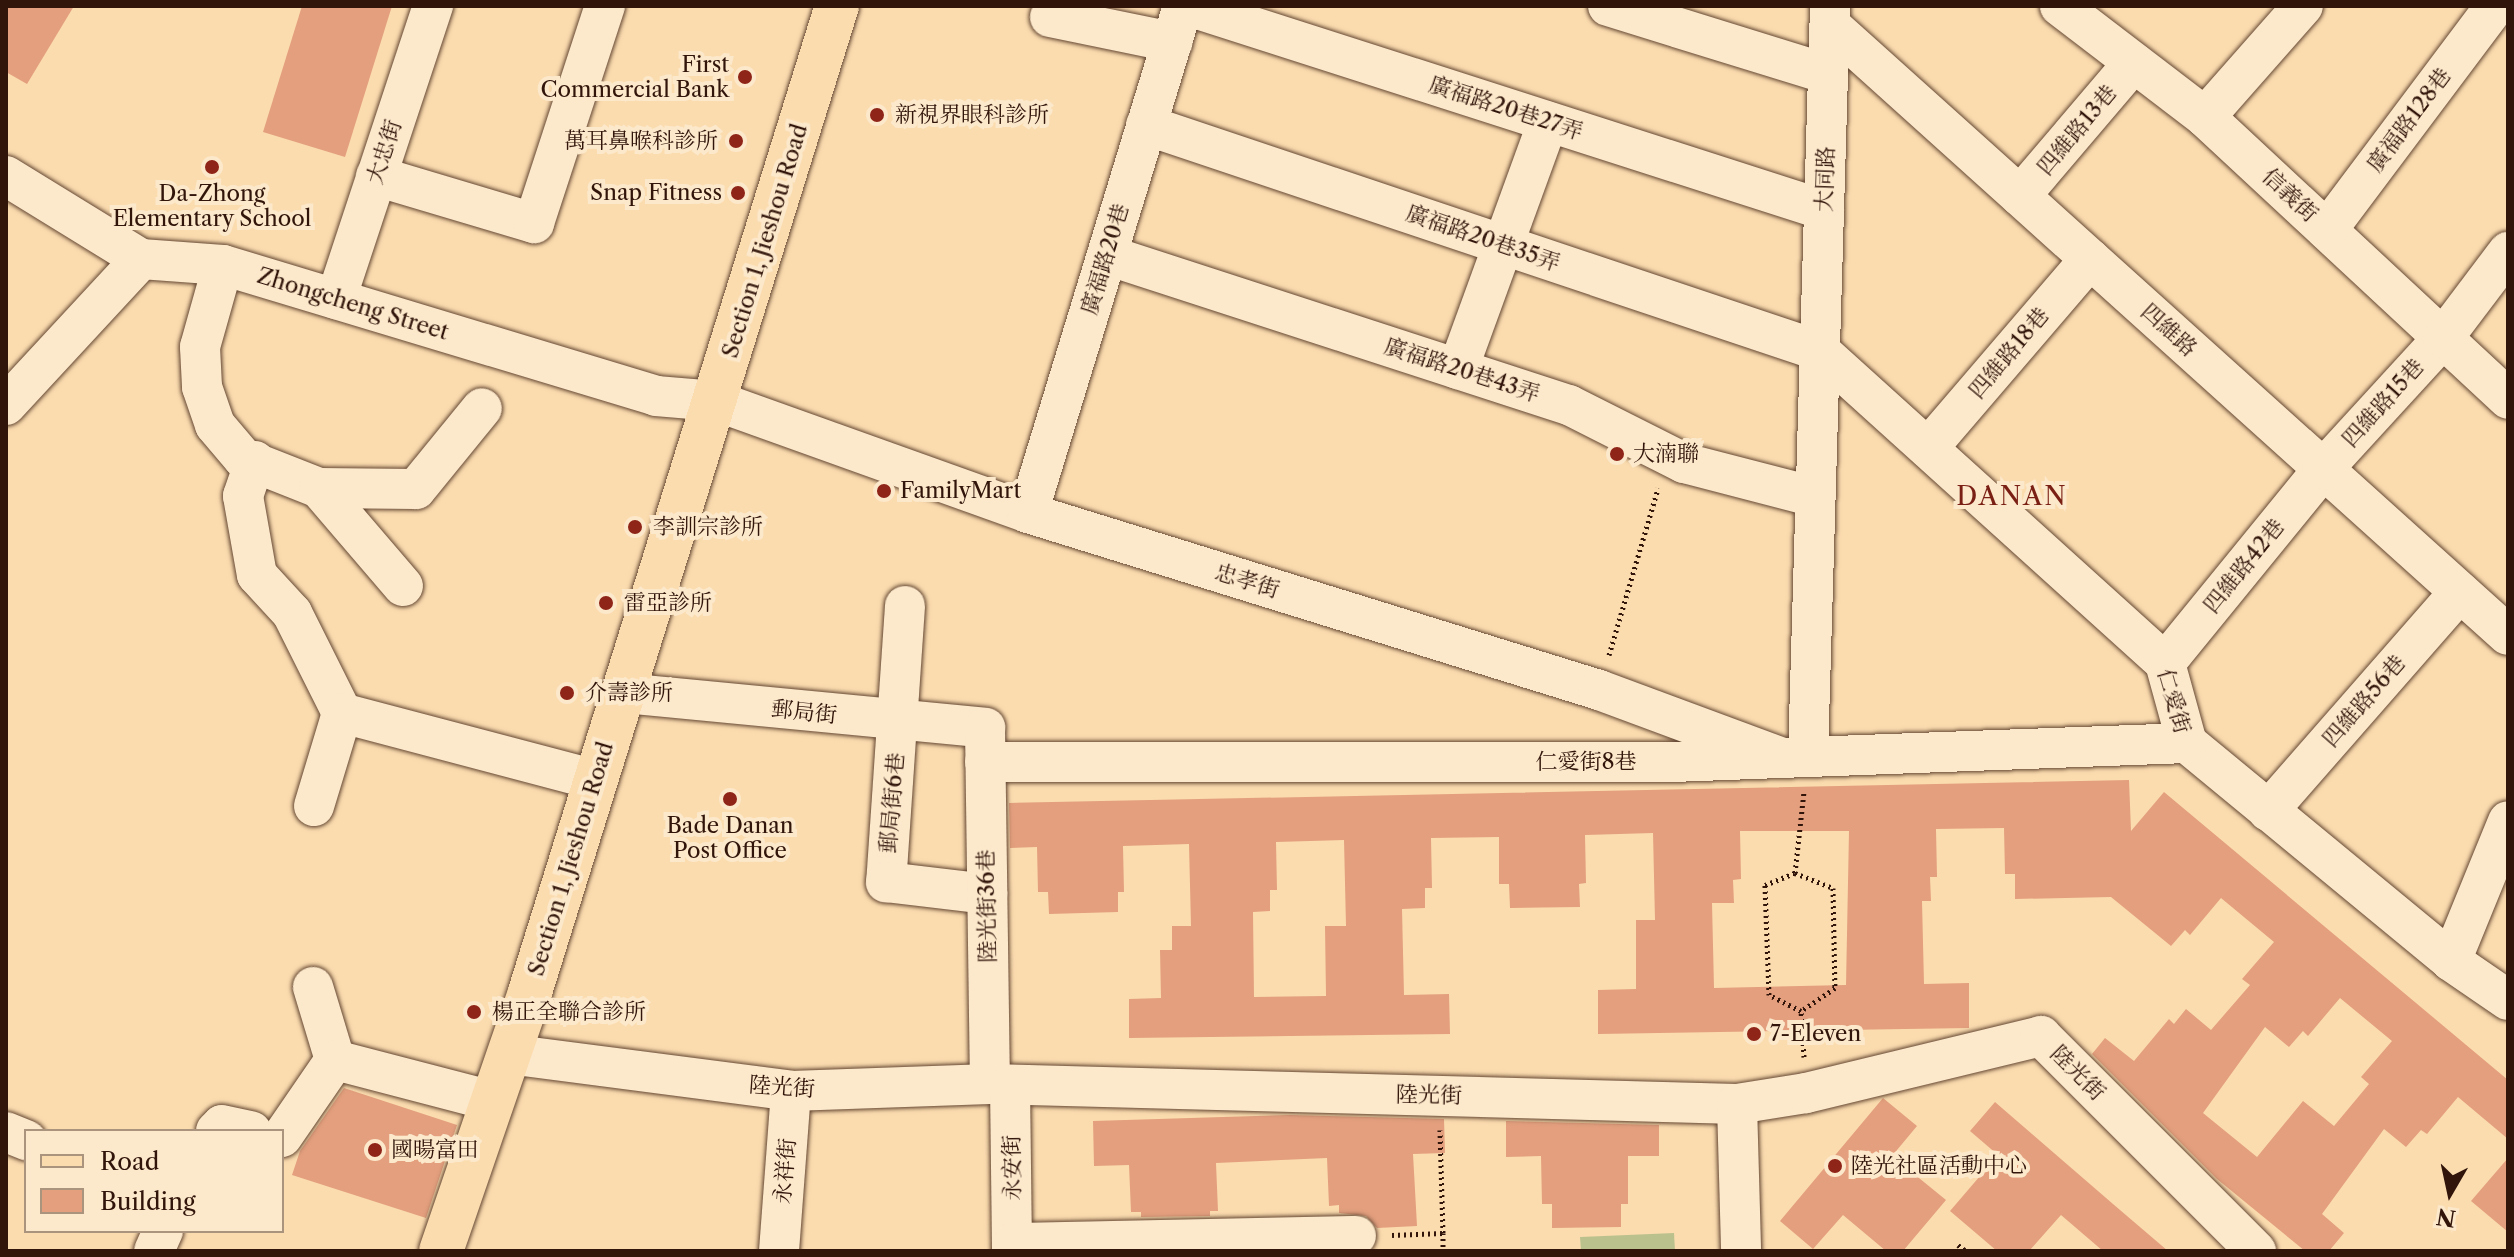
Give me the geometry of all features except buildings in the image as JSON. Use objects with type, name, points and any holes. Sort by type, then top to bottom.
[{"type":"main road","name":"Section 1, Jieshou Road","points":[[441,1251],[624,693],[837,6]]},
{"type":"street","name":"大忠街","points":[[336,299],[433,6]]},
{"type":"street","points":[[376,176],[534,223],[605,6]]},
{"type":"street","points":[[1608,6],[1828,74]]},
{"type":"street","points":[[2205,117],[2303,6]]},
{"type":"street","name":"信義街","points":[[2076,11],[2133,63],[2205,117],[2508,399]]},
{"type":"street","name":"廣福路128巷","points":[[2327,230],[2495,12]]},
{"type":"street","name":"大同路","points":[[1794,757],[1820,351],[1830,15]]},
{"type":"street","name":"四維路","points":[[1830,15],[2020,196],[2508,635]]},
{"type":"street","name":"廣福路20巷27弄","points":[[1050,17],[1181,18],[1548,122],[1824,210]]},
{"type":"street","name":"廣福路20巷","points":[[1028,513],[1181,18]]},
{"type":"street","name":"四維路13巷","points":[[2020,196],[2133,63]]},
{"type":"street","points":[[1458,369],[1548,122]]},
{"type":"street","name":"廣福路20巷35弄","points":[[1146,125],[1820,351]]},
{"type":"street","name":"Zhongcheng Street","points":[[6,176],[141,259],[223,265],[656,396],[716,401]]},
{"type":"street","name":"四維路15巷","points":[[2323,469],[2443,338],[2508,252]]},
{"type":"street","name":"廣福路20巷43弄","points":[[1107,255],[1569,405],[1668,455],[1812,496]]},
{"type":"street","points":[[6,405],[141,259]]},
{"type":"street","name":"四維路18巷","points":[[1928,448],[2090,259]]},
{"type":"street","points":[[223,265],[200,347],[202,387],[215,425],[243,458],[319,488],[416,489],[482,408]]},
{"type":"street","name":"仁愛街","points":[[1820,351],[2165,663],[2187,743],[2451,961],[2508,1000]]},
{"type":"street","name":"忠孝街","points":[[716,401],[1028,513],[1599,690],[1794,757]]},
{"type":"street","points":[[255,461],[243,496],[257,575],[292,613],[342,713],[314,806]]},
{"type":"street","name":"四維路42巷","points":[[2165,663],[2323,469]]},
{"type":"street","points":[[319,488],[403,586]]},
{"type":"street","name":"四維路56巷","points":[[2268,811],[2460,592]]},
{"type":"street","name":"郵局街6巷","points":[[905,606],[886,882],[987,894]]},
{"type":"street","name":"郵局街","points":[[624,693],[899,723],[985,745]]},
{"type":"street","points":[[342,713],[596,780]]},
{"type":"street","name":"仁愛街8巷","points":[[985,745],[1794,757],[2187,743]]},
{"type":"street","name":"陸光街36巷","points":[[985,745],[987,894],[1000,1085]]},
{"type":"street","points":[[2451,961],[2508,821]]},
{"type":"street","points":[[313,987],[335,1060]]},
{"type":"street","name":"陸光街","points":[[508,1054],[791,1091],[1000,1085],[1737,1104],[1806,1093],[2041,1036],[2256,1251]]},
{"type":"street","points":[[335,1060],[492,1101]]},
{"type":"street","points":[[284,1134],[335,1060]]},
{"type":"street","name":"永安街","points":[[1000,1085],[1012,1247]]},
{"type":"street","name":"永祥街","points":[[779,1251],[791,1091]]},
{"type":"street","points":[[1737,1104],[1741,1251]]},
{"type":"street","points":[[218,1129],[222,1125],[241,1129]]},
{"type":"street","points":[[1012,1247],[1356,1236]]},
{"type":"path","points":[[1599,690],[1668,455]]},
{"type":"path","points":[[1794,757],[1795,873]]},
{"type":"path","points":[[1795,873],[1833,888],[1835,988],[1801,1011],[1769,995],[1765,885],[1795,873]]},
{"type":"path","points":[[1801,1011],[1806,1093]]},
{"type":"path","points":[[1439,1095],[1443,1251]]},
{"type":"path","points":[[1356,1236],[1443,1233]]},
{"type":"path","points":[[1958,1245],[1966,1251]]},
{"type":"green space","points":[[1674,1233],[1675,1251],[1581,1251],[1580,1237]]},
{"type":"place","name":"First Commercial Bank","points":[[745,77]]},
{"type":"place","name":"新視界眼科診所","points":[[877,115]]},
{"type":"place","name":"萬耳鼻喉科診所","points":[[736,141]]},
{"type":"place","name":"Da-Zhong Elementary School","points":[[212,167]]},
{"type":"place","name":"Snap Fitness","points":[[738,193]]},
{"type":"place","name":"大湳聯","points":[[1617,454]]},
{"type":"place","name":"FamilyMart","points":[[884,491]]},
{"type":"place","name":"李訓宗診所","points":[[635,527]]},
{"type":"place","name":"雷亞診所","points":[[606,603]]},
{"type":"place","name":"介壽診所","points":[[567,693]]},
{"type":"place","name":"Bade Danan Post Office","points":[[730,799]]},
{"type":"place","name":"楊正全聯合診所","points":[[474,1012]]},
{"type":"place","name":"7-Eleven","points":[[1754,1034]]},
{"type":"place","name":"國暘富田","points":[[375,1150]]},
{"type":"place","name":"陸光社區活動中心","points":[[1835,1166]]},
{"type":"district","name":"DANAN","points":[[2012,497]]}]
